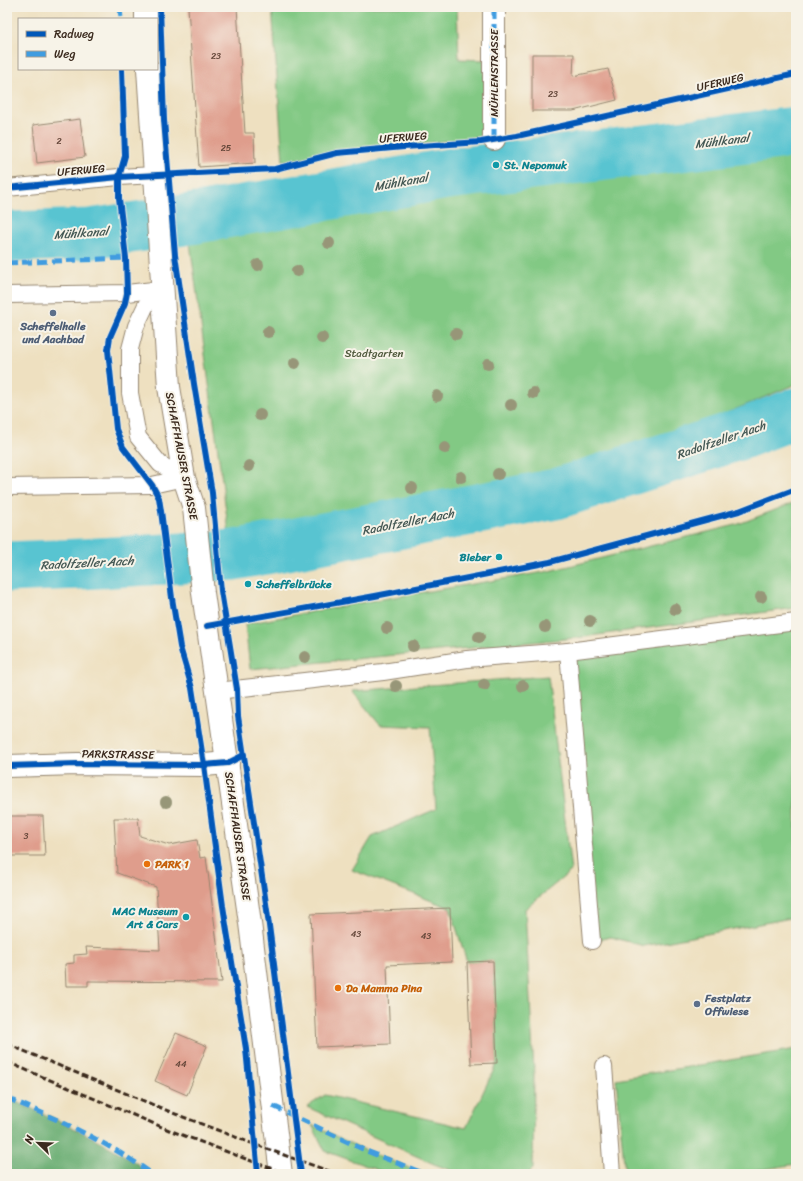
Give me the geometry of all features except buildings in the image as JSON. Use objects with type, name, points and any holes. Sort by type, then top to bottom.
[{"type":"main road","points":[[146,7],[146,18]]},
{"type":"main road","name":"MÜHLENSTRASSE","points":[[494,7],[494,139]]},
{"type":"main road","name":"SCHAFFHAUSER STRASSE","points":[[148,70],[169,387],[184,478],[194,508],[203,593],[258,983],[281,1174]]},
{"type":"main road","name":"PARKSTRASSE","points":[[7,766],[78,764],[204,765],[228,763]]},
{"type":"lane","name":"UFERWEG","points":[[7,188],[119,177],[155,180]]},
{"type":"lane","points":[[7,295],[127,293],[162,289]]},
{"type":"lane","points":[[162,289],[146,305],[136,326],[130,349],[130,393],[138,437],[160,464],[184,478]]},
{"type":"lane","points":[[7,487],[152,485],[184,478]]},
{"type":"lane","points":[[217,691],[383,672],[467,659],[568,651],[796,622]]},
{"type":"lane","points":[[568,651],[592,941]]},
{"type":"lane","points":[[604,1066],[612,1174]]},
{"type":"green space","points":[[272,7],[457,7],[459,59],[484,60],[487,136],[283,161]]},
{"type":"green space","name":"Stadtgarten","points":[[796,135],[796,384],[552,486],[231,548],[186,213]]},
{"type":"green space","points":[[796,502],[796,608],[575,638],[250,669],[245,624],[370,601],[545,572],[736,525]]},
{"type":"green space","points":[[796,622],[796,917],[644,946],[611,937],[592,941],[568,651]]},
{"type":"green space","points":[[548,676],[571,871],[525,909],[534,1071],[533,1169],[528,1174],[462,1174],[434,1164],[307,1107],[325,1095],[466,1128],[497,1063],[493,961],[467,962],[450,908],[352,870],[372,837],[436,809],[430,727],[380,725],[352,691]]},
{"type":"green space","points":[[796,1049],[796,1164],[735,1174],[625,1174],[616,1079]]},
{"type":"green space","points":[[7,1098],[45,1114],[100,1141],[152,1174],[7,1174]]},
{"type":"green space","points":[[312,1125],[369,1152],[425,1174],[389,1174],[325,1151]]},
{"type":"waterway","name":"Mühlkanal","points":[[7,237],[90,234],[197,218],[447,174],[796,132]]},
{"type":"waterway","name":"Radolfzeller Aach","points":[[7,567],[234,555],[556,494],[742,434],[796,413]]},
{"type":"railway","points":[[7,1044],[173,1113],[337,1174]]},
{"type":"railway","points":[[7,1062],[169,1130],[286,1174]]},
{"type":"marked path","points":[[120,7],[121,18]]},
{"type":"marked path","points":[[494,7],[494,139]]},
{"type":"marked path","points":[[7,263],[126,258]]},
{"type":"marked path","points":[[7,1098],[45,1114],[100,1141],[152,1174]]},
{"type":"marked path","points":[[273,1106],[369,1152],[425,1174]]},
{"type":"cycle path","points":[[160,7],[164,120],[175,255],[212,493],[221,591],[237,689],[238,716],[267,910],[301,1174]]},
{"type":"cycle path","points":[[122,70],[125,156],[119,177],[119,198],[126,258],[127,293],[125,303],[110,337],[108,350],[116,429],[123,447],[152,485],[159,498],[180,647],[192,688],[223,906],[246,1049],[258,1174]]},
{"type":"cycle path","points":[[7,188],[119,177],[275,169],[337,153],[481,142],[517,136],[796,74]]},
{"type":"cycle path","points":[[207,626],[375,596],[550,562],[739,511],[796,489]]},
{"type":"cycle path","points":[[7,766],[78,764],[204,765],[228,763],[244,755]]},
{"type":"place","name":"St. Nepomuk","points":[[496,165]]},
{"type":"place","name":"Scheffelhalle und Aachbad","points":[[53,313]]},
{"type":"place","name":"Bieber","points":[[499,557]]},
{"type":"place","name":"Scheffelbrücke","points":[[248,584]]},
{"type":"place","name":"PARK 1","points":[[147,864]]},
{"type":"place","name":"MAC Museum Art & Cars","points":[[186,917]]},
{"type":"place","name":"Da Mamma Pina","points":[[338,988]]},
{"type":"place","name":"Festplatz Offwiese","points":[[697,1004]]}]
